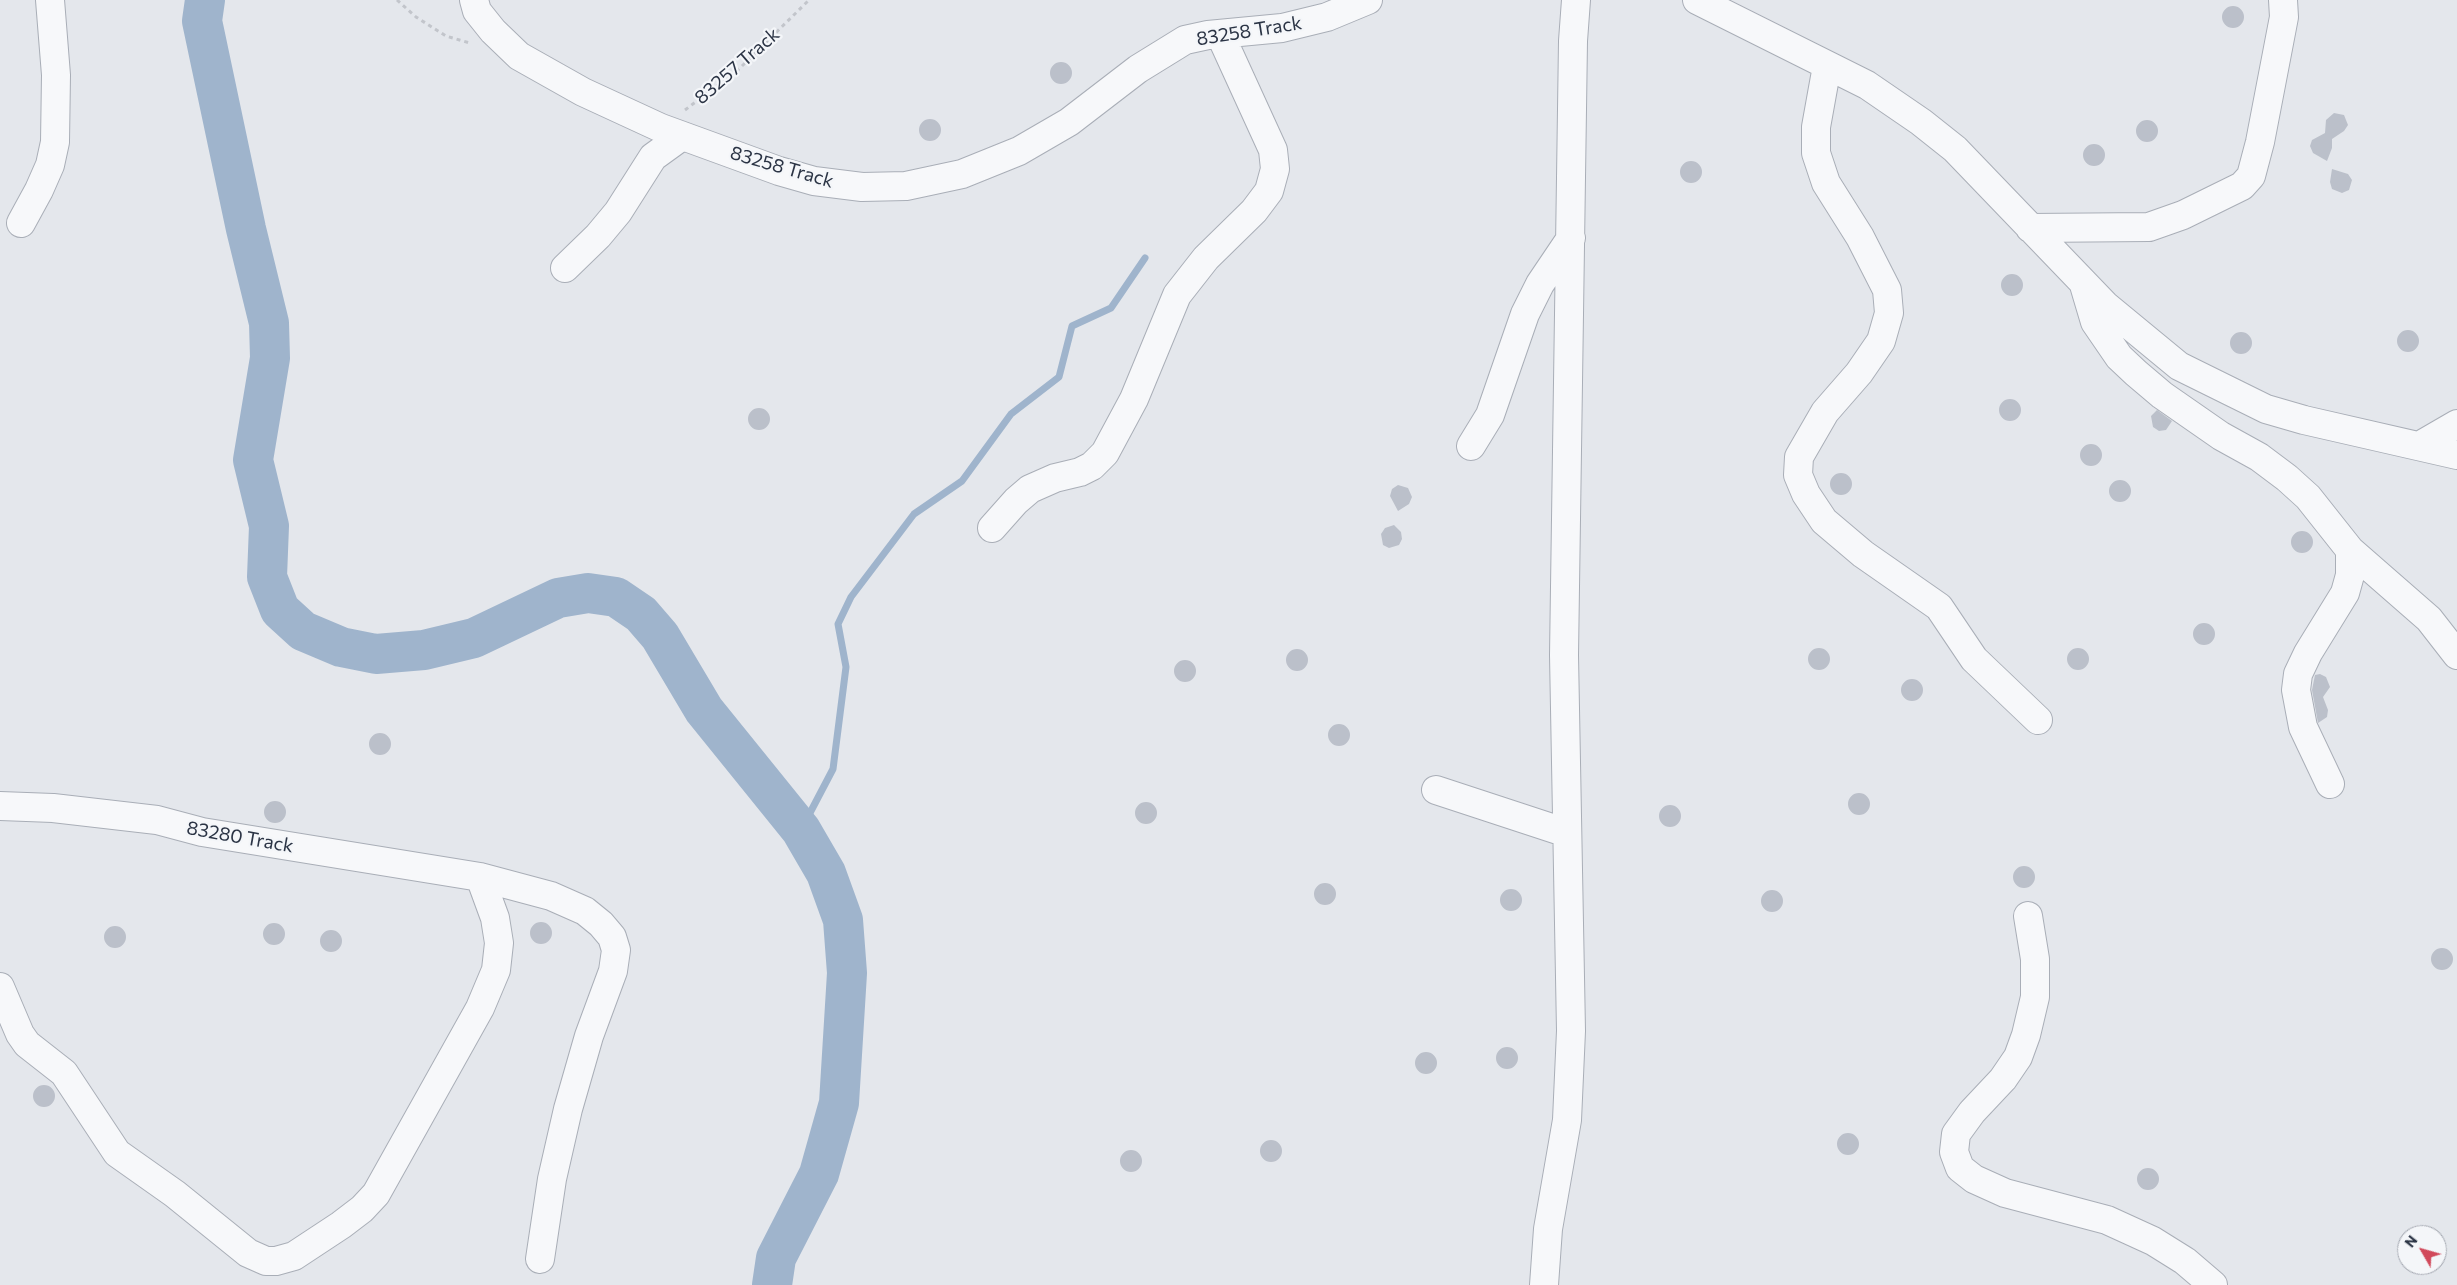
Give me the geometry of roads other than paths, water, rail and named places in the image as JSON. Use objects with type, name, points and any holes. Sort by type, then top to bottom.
[{"type":"street","points":[[21,223],[50,165],[55,142],[56,75],[50,0]]},
{"type":"street","name":"83258 Track","points":[[474,0],[477,12],[493,31],[519,56],[583,92],[672,132],[779,171],[814,181],[862,187],[906,186],[962,174],[1019,151],[1069,122],[1138,69],[1185,40],[1220,34],[1263,31],[1318,20],[1368,0]]},
{"type":"street","points":[[1544,1285],[1548,1229],[1567,1120],[1570,1083],[1571,1031],[1564,655],[1573,42],[1576,0]]},
{"type":"street","points":[[1697,0],[1867,85],[1921,122],[1955,150],[2084,284],[2142,337],[2179,366],[2266,409],[2457,455]]},
{"type":"street","points":[[2030,228],[2149,228],[2184,215],[2242,186],[2251,176],[2260,142],[2284,17],[2283,0]]},
{"type":"street","points":[[992,528],[1016,501],[1030,489],[1055,478],[1080,472],[1092,466],[1105,453],[1134,399],[1177,294],[1206,258],[1254,211],[1269,191],[1275,170],[1273,150],[1220,34]]},
{"type":"street","points":[[1827,66],[1816,127],[1816,153],[1826,183],[1860,237],[1887,290],[1889,313],[1881,341],[1859,373],[1820,420],[1800,458],[1798,475],[1806,494],[1824,521],[1863,554],[1939,606],[1974,658],[2038,720]]},
{"type":"street","points":[[565,268],[598,236],[618,212],[653,157],[672,132]]},
{"type":"street","points":[[1471,446],[1490,415],[1525,314],[1540,284],[1570,238]]},
{"type":"street","points":[[2084,284],[2095,322],[2130,368],[2170,400],[2221,436],[2259,457],[2287,478],[2308,497],[2350,550],[2429,619],[2457,655]]},
{"type":"street","points":[[2419,446],[2457,424]]},
{"type":"street","points":[[2330,784],[2303,726],[2296,690],[2298,674],[2308,653],[2345,593],[2350,575],[2350,550]]},
{"type":"street","points":[[1436,790],[1567,833]]},
{"type":"street","name":"83280 Track","points":[[0,806],[53,808],[157,820],[202,832],[480,877],[551,896],[585,911],[601,924],[612,938],[616,950],[614,971],[589,1036],[568,1109],[552,1179],[540,1259]]},
{"type":"street","points":[[0,987],[27,1044],[64,1073],[117,1153],[175,1194],[248,1253],[266,1261],[276,1261],[294,1256],[342,1225],[362,1209],[376,1194],[480,1008],[496,970],[499,943],[495,918],[480,877]]},
{"type":"street","points":[[2028,916],[2035,959],[2035,998],[2026,1035],[2018,1057],[2003,1079],[1972,1112],[1956,1134],[1954,1152],[1960,1168],[1974,1179],[2005,1193],[2107,1220],[2153,1241],[2185,1261],[2213,1285]]},
{"type":"waterway","points":[[205,0],[202,21],[246,229],[269,323],[270,358],[253,460],[269,526],[267,577],[280,610],[303,631],[341,647],[376,654],[424,650],[474,638],[558,598],[588,593],[616,597],[641,614],[660,636],[704,710],[801,830],[826,873],[843,920],[847,973],[839,1103],[819,1174],[776,1258],[772,1285]]},
{"type":"waterway","points":[[801,830],[833,769],[846,667],[838,624],[851,597],[914,514],[962,481],[1011,414],[1059,377],[1072,326],[1111,308],[1145,258]]}]
